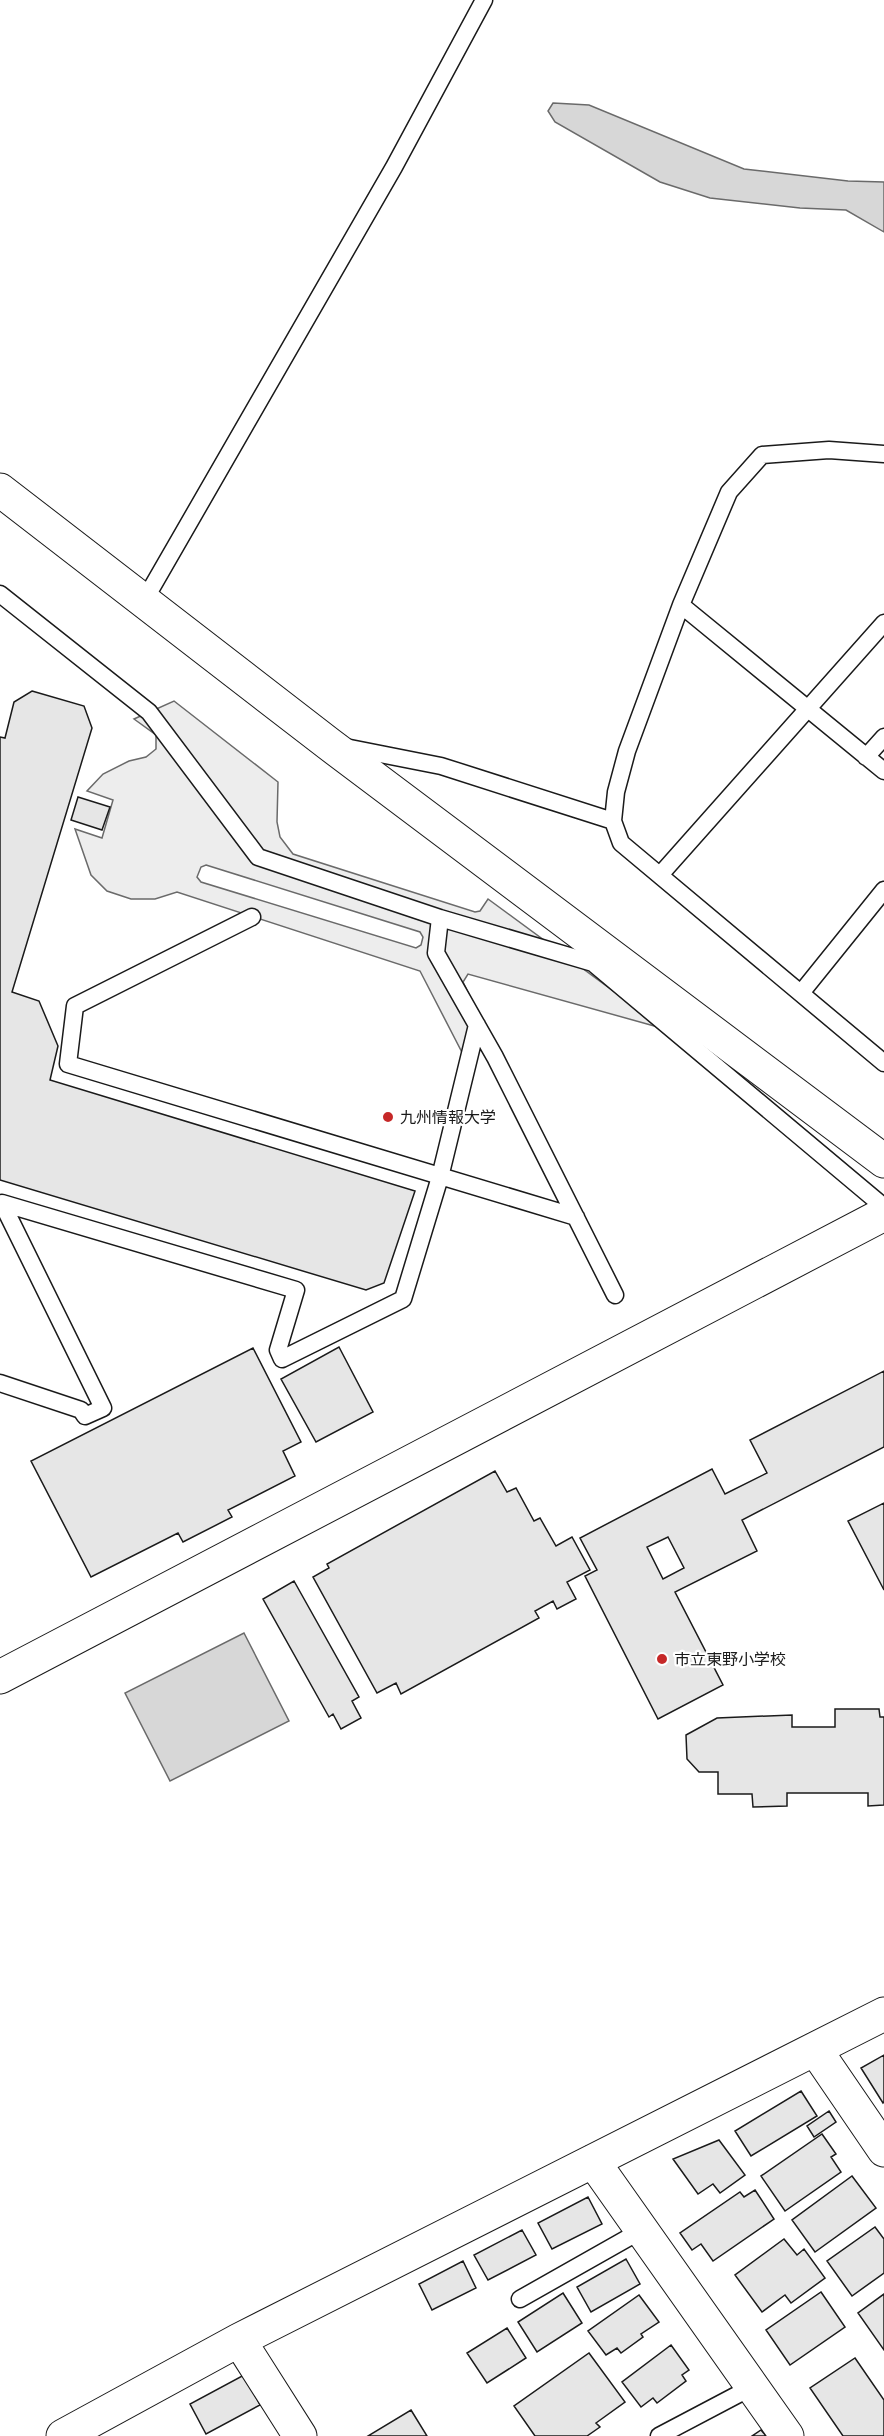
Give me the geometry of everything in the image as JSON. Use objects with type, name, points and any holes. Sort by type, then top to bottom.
[{"type":"street","points":[[0,490],[329,744],[884,1161]]},
{"type":"street","points":[[0,1677],[884,1214]]},
{"type":"street","points":[[63,2436],[239,2340],[884,2014]]},
{"type":"street","points":[[815,2049],[884,2150]]},
{"type":"street","points":[[593,2161],[787,2436]]},
{"type":"street","points":[[239,2340],[300,2436]]},
{"type":"lane","points":[[144,601],[388,177],[484,0]]},
{"type":"lane","points":[[884,454],[829,450],[762,455],[729,492],[681,605],[627,751],[616,792],[613,821],[621,843],[884,1063]]},
{"type":"lane","points":[[0,594],[149,712],[258,857],[440,918],[593,963],[884,1207]]},
{"type":"lane","points":[[681,605],[884,771]]},
{"type":"lane","points":[[660,875],[884,623]]},
{"type":"lane","points":[[866,757],[884,736]]},
{"type":"lane","points":[[329,744],[441,766],[613,821]]},
{"type":"lane","points":[[801,993],[884,890]]},
{"type":"lane","points":[[252,916],[75,1006],[68,1064],[576,1218]]},
{"type":"lane","points":[[440,918],[436,953],[477,1026],[615,1295]]},
{"type":"lane","points":[[0,1383],[81,1410],[85,1416],[103,1408],[2,1203],[296,1290],[278,1350],[282,1359],[403,1299],[440,1177],[477,1026]]},
{"type":"lane","points":[[520,2300],[642,2230]]},
{"type":"lane","points":[[659,2436],[752,2387]]},
{"type":"shaded area","points":[[553,103],[589,105],[744,169],[848,181],[884,182],[884,232],[846,210],[800,208],[710,198],[660,182],[555,122],[548,111]]},
{"type":"shaded area","points":[[174,701],[278,782],[277,822],[280,837],[293,854],[475,912],[480,911],[488,899],[665,1029],[468,974],[463,982],[499,1055],[478,1026],[468,1064],[420,971],[177,892],[155,899],[131,899],[107,891],[91,875],[75,829],[102,838],[113,800],[87,791],[103,774],[129,761],[146,757],[156,749],[156,735],[134,719]],"holes":[[[206,865],[420,932],[423,937],[421,945],[416,948],[201,882],[197,877],[201,867]]]},
{"type":"shaded area","points":[[244,1633],[289,1721],[170,1781],[125,1693]]},
{"type":"building","points":[[32,691],[84,706],[92,728],[12,992],[39,1001],[58,1046],[50,1080],[415,1191],[384,1283],[366,1290],[0,1180],[0,737],[5,738],[14,702]]},
{"type":"building","points":[[78,797],[110,807],[102,830],[71,820]]},
{"type":"building","points":[[339,1347],[373,1412],[316,1442],[281,1379]]},
{"type":"building","points":[[253,1348],[301,1442],[283,1451],[295,1476],[228,1510],[232,1517],[183,1542],[178,1533],[91,1577],[31,1461]]},
{"type":"building","points":[[884,1371],[884,1447],[742,1520],[757,1551],[675,1592],[723,1685],[658,1719],[585,1576],[597,1570],[580,1538],[712,1469],[725,1494],[767,1473],[750,1440]],"holes":[[[668,1537],[684,1568],[663,1579],[647,1547]]]},
{"type":"building","points":[[495,1471],[507,1492],[516,1488],[534,1521],[540,1518],[556,1546],[572,1537],[590,1570],[567,1582],[576,1599],[557,1609],[553,1601],[535,1611],[539,1618],[401,1694],[396,1683],[377,1693],[313,1577],[329,1568],[327,1564]]},
{"type":"building","points":[[884,1503],[884,1590],[848,1521]]},
{"type":"building","points":[[294,1581],[359,1697],[352,1701],[361,1718],[341,1729],[333,1714],[329,1717],[263,1599]]},
{"type":"building","points":[[835,1709],[879,1709],[880,1717],[884,1717],[884,1805],[868,1806],[868,1793],[787,1793],[787,1806],[753,1807],[752,1794],[718,1794],[718,1772],[699,1772],[687,1759],[686,1735],[717,1718],[792,1715],[792,1727],[835,1727]]},
{"type":"building","points":[[884,2055],[884,2102],[883,2103],[861,2068]]},
{"type":"building","points":[[801,2091],[817,2116],[751,2156],[735,2131]]},
{"type":"building","points":[[829,2111],[836,2122],[814,2137],[807,2126]]},
{"type":"building","points":[[822,2134],[836,2154],[831,2157],[841,2172],[785,2211],[761,2176]]},
{"type":"building","points":[[719,2140],[745,2175],[720,2193],[713,2184],[698,2194],[673,2159]]},
{"type":"building","points":[[852,2176],[876,2208],[815,2252],[792,2220]]},
{"type":"building","points":[[755,2190],[774,2219],[713,2261],[701,2244],[692,2250],[680,2233],[740,2192],[744,2197]]},
{"type":"building","points":[[588,2197],[602,2224],[552,2249],[538,2223]]},
{"type":"building","points":[[875,2227],[884,2239],[884,2273],[852,2296],[827,2261]]},
{"type":"building","points":[[522,2230],[536,2255],[488,2280],[474,2255]]},
{"type":"building","points":[[784,2239],[797,2255],[804,2249],[825,2278],[791,2303],[785,2295],[762,2312],[735,2275]]},
{"type":"building","points":[[626,2259],[640,2284],[591,2312],[577,2287]]},
{"type":"building","points":[[463,2261],[476,2288],[432,2310],[419,2284]]},
{"type":"building","points":[[821,2292],[845,2327],[790,2365],[766,2330]]},
{"type":"building","points":[[563,2293],[582,2323],[537,2352],[518,2322]]},
{"type":"building","points":[[884,2294],[884,2350],[858,2313]]},
{"type":"building","points":[[639,2295],[659,2322],[641,2334],[643,2337],[621,2353],[617,2348],[606,2355],[588,2331]]},
{"type":"building","points":[[507,2328],[526,2358],[487,2383],[467,2353]]},
{"type":"building","points":[[671,2345],[689,2370],[682,2375],[686,2381],[657,2403],[653,2398],[641,2407],[622,2382]]},
{"type":"building","points":[[589,2353],[625,2402],[596,2423],[600,2427],[587,2436],[535,2436],[514,2406]]},
{"type":"building","points":[[855,2358],[884,2400],[884,2436],[843,2436],[810,2388]]},
{"type":"building","points":[[244,2375],[260,2405],[206,2434],[190,2404]]},
{"type":"building","points":[[411,2410],[427,2436],[368,2436]]},
{"type":"building","points":[[761,2430],[766,2436],[752,2436]]},
{"type":"place","name":"九州情報大学","points":[[388,1117]]},
{"type":"place","name":"市立東野小学校","points":[[662,1659]]}]
